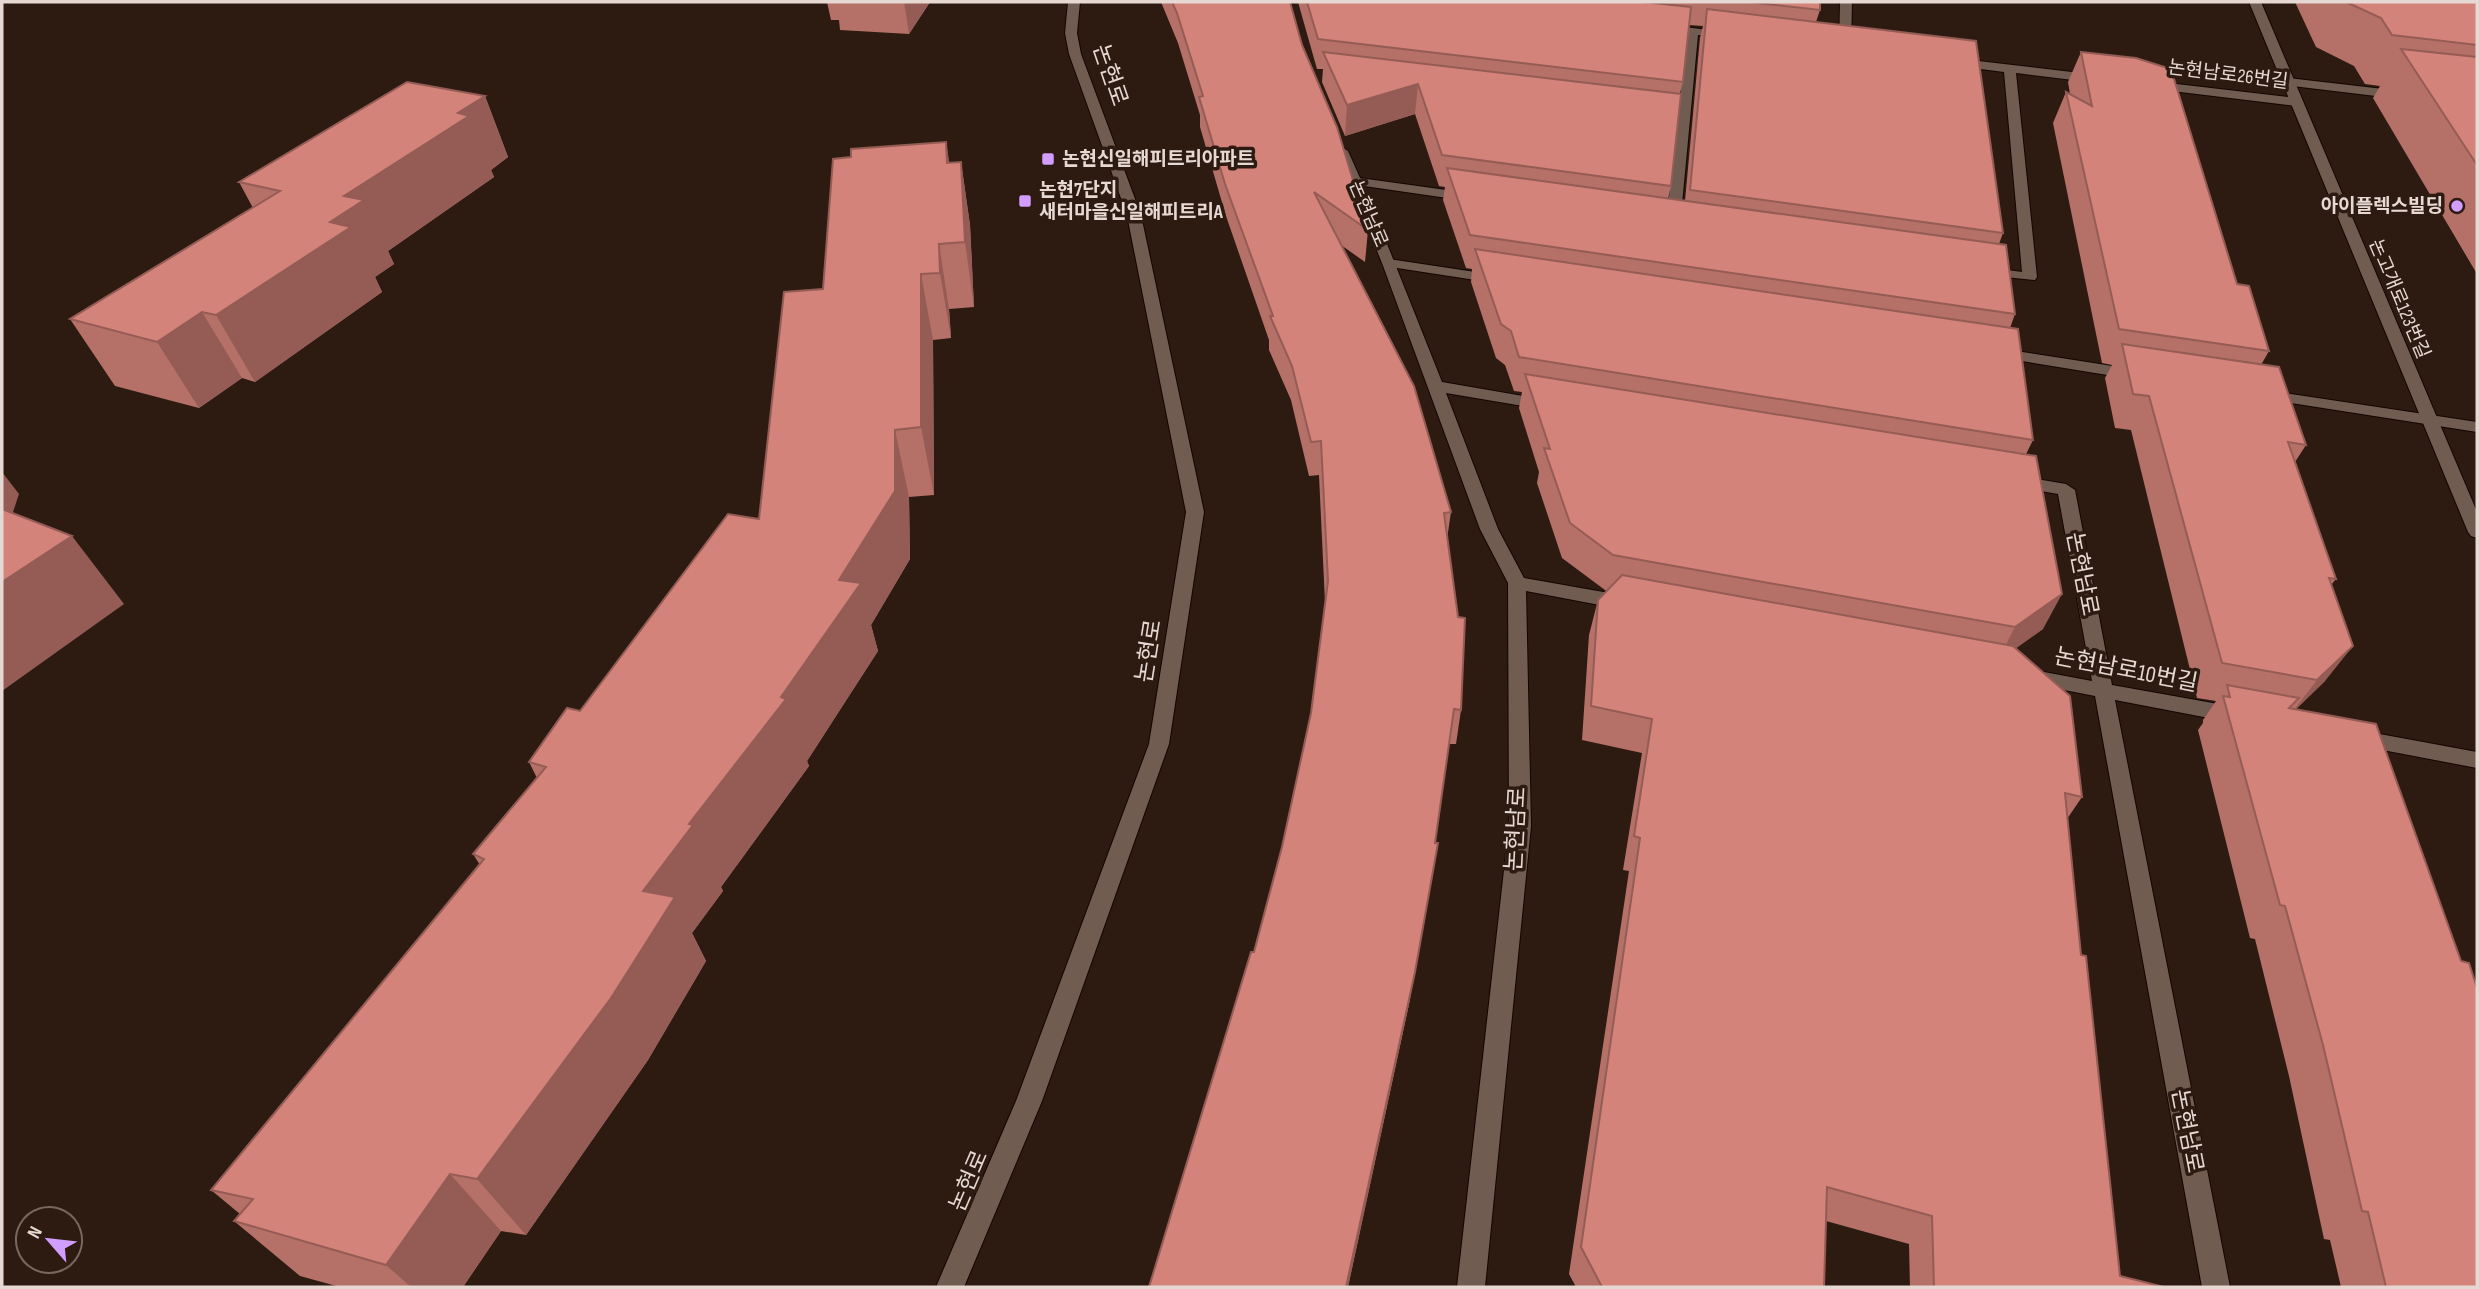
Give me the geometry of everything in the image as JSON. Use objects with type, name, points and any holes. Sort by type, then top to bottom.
[{"type":"street","name":"논현로","points":[[950,1287],[1029,1101],[1159,744],[1195,512],[1134,215],[1075,54],[1071,33],[1074,2]]},
{"type":"street","points":[[1845,48],[1846,2]]},
{"type":"street","name":"논고개로123번길","points":[[2255,2],[2477,532]]},
{"type":"street","points":[[1652,26],[1734,36]]},
{"type":"street","points":[[1673,225],[1693,31]]},
{"type":"street","points":[[1831,46],[1858,50]]},
{"type":"street","points":[[1941,60],[2105,80]]},
{"type":"street","points":[[1975,269],[2030,277],[2010,69]]},
{"type":"street","points":[[2288,82],[2410,96]]},
{"type":"street","name":"논현남로26번길","points":[[2133,83],[2296,102]]},
{"type":"street","points":[[1643,114],[1684,119]]},
{"type":"street","name":"논현남로","points":[[1335,134],[1389,263],[1489,529],[1517,583],[1520,826],[1471,1287]]},
{"type":"street","points":[[1354,181],[1479,198]]},
{"type":"street","points":[[1389,263],[1511,281]]},
{"type":"street","points":[[1974,350],[2153,377]]},
{"type":"street","points":[[2249,392],[2477,427]]},
{"type":"street","name":"논현남로","points":[[1997,479],[2066,490],[2216,1287]]},
{"type":"street","points":[[1517,583],[1640,605]]},
{"type":"street","name":"논현남로10번길","points":[[2010,673],[2251,718]]},
{"type":"street","points":[[2344,736],[2477,760]]},
{"type":"lane","points":[[1435,386],[1558,407]]},
{"type":"building","points":[[1172,2],[1290,2],[1302,45],[1337,127],[1368,230],[1314,192],[1414,386],[1451,512],[1444,513],[1458,617],[1465,618],[1461,710],[1454,709],[1435,843],[1438,843],[1415,972],[1346,1287],[1149,1287],[1251,952],[1254,952],[1282,847],[1311,713],[1328,581],[1321,441],[1311,442],[1292,366],[1270,316],[1273,316],[1225,184],[1199,97],[1203,96]]},
{"type":"building","points":[[1307,2],[1644,2],[1691,7],[1683,82],[1318,39]]},
{"type":"building","points":[[1748,2],[1820,2],[1820,10]]},
{"type":"building","points":[[2346,2],[2477,2],[2477,45],[2392,35],[2381,18]]},
{"type":"building","points":[[1707,9],[1976,41],[2003,233],[1690,190]]},
{"type":"building","points":[[2401,49],[2477,57],[2477,165]]},
{"type":"building","points":[[1323,52],[1681,94],[1671,186],[1442,155],[1418,84],[1347,105]]},
{"type":"building","points":[[2081,52],[2136,58],[2171,69],[2237,284],[2249,286],[2269,351],[2119,329],[2066,92],[2092,106]]},
{"type":"building","points":[[407,82],[485,96],[458,113],[469,116],[344,196],[364,200],[330,222],[351,227],[216,315],[202,312],[157,342],[70,319],[280,191],[239,182]]},
{"type":"building","points":[[946,142],[947,163],[961,162],[965,242],[939,244],[940,273],[921,274],[921,427],[895,430],[895,491],[839,580],[861,583],[781,697],[786,699],[689,824],[693,825],[643,891],[675,897],[611,998],[477,1179],[450,1174],[386,1265],[234,1221],[253,1199],[211,1190],[484,859],[473,854],[546,767],[529,762],[567,708],[580,711],[728,514],[759,519],[784,292],[823,289],[833,159],[851,157],[851,149]]},
{"type":"building","points":[[1447,168],[2006,245],[2015,314],[1470,235]]},
{"type":"building","points":[[1475,249],[2018,329],[2033,440],[1519,357],[1511,331],[1501,324]]},
{"type":"building","points":[[2122,344],[2279,367],[2306,445],[2288,442],[2336,579],[2329,578],[2353,646],[2317,680],[2222,663],[2149,396],[2133,394]]},
{"type":"building","points":[[1525,374],[2036,456],[2062,594],[2015,627],[1613,555],[1570,523],[1544,448],[1550,449]]},
{"type":"building","points":[[2,509],[72,536],[2,582]]},
{"type":"building","points":[[1622,575],[2013,646],[2070,696],[2082,797],[2065,793],[2081,955],[2086,956],[2120,1276],[2164,1287],[1934,1287],[1932,1216],[1827,1187],[1824,1287],[1602,1287],[1581,1247],[1640,838],[1634,836],[1652,719],[1591,706],[1598,600]]},
{"type":"building","points":[[2227,685],[2299,698],[2289,708],[2376,724],[2461,961],[2469,963],[2477,988],[2477,1287],[2386,1287],[2368,1212],[2362,1211],[2323,1045],[2285,906],[2280,905],[2223,696],[2230,697]]},
{"type":"place","name":"논현신일해피트리아파트","points":[[1048,159]]},
{"type":"place","name":"논현7단지 새터마을신일해피트리A","points":[[1025,201]]},
{"type":"place","name":"아이플렉스빌딩","points":[[2457,206]]}]
